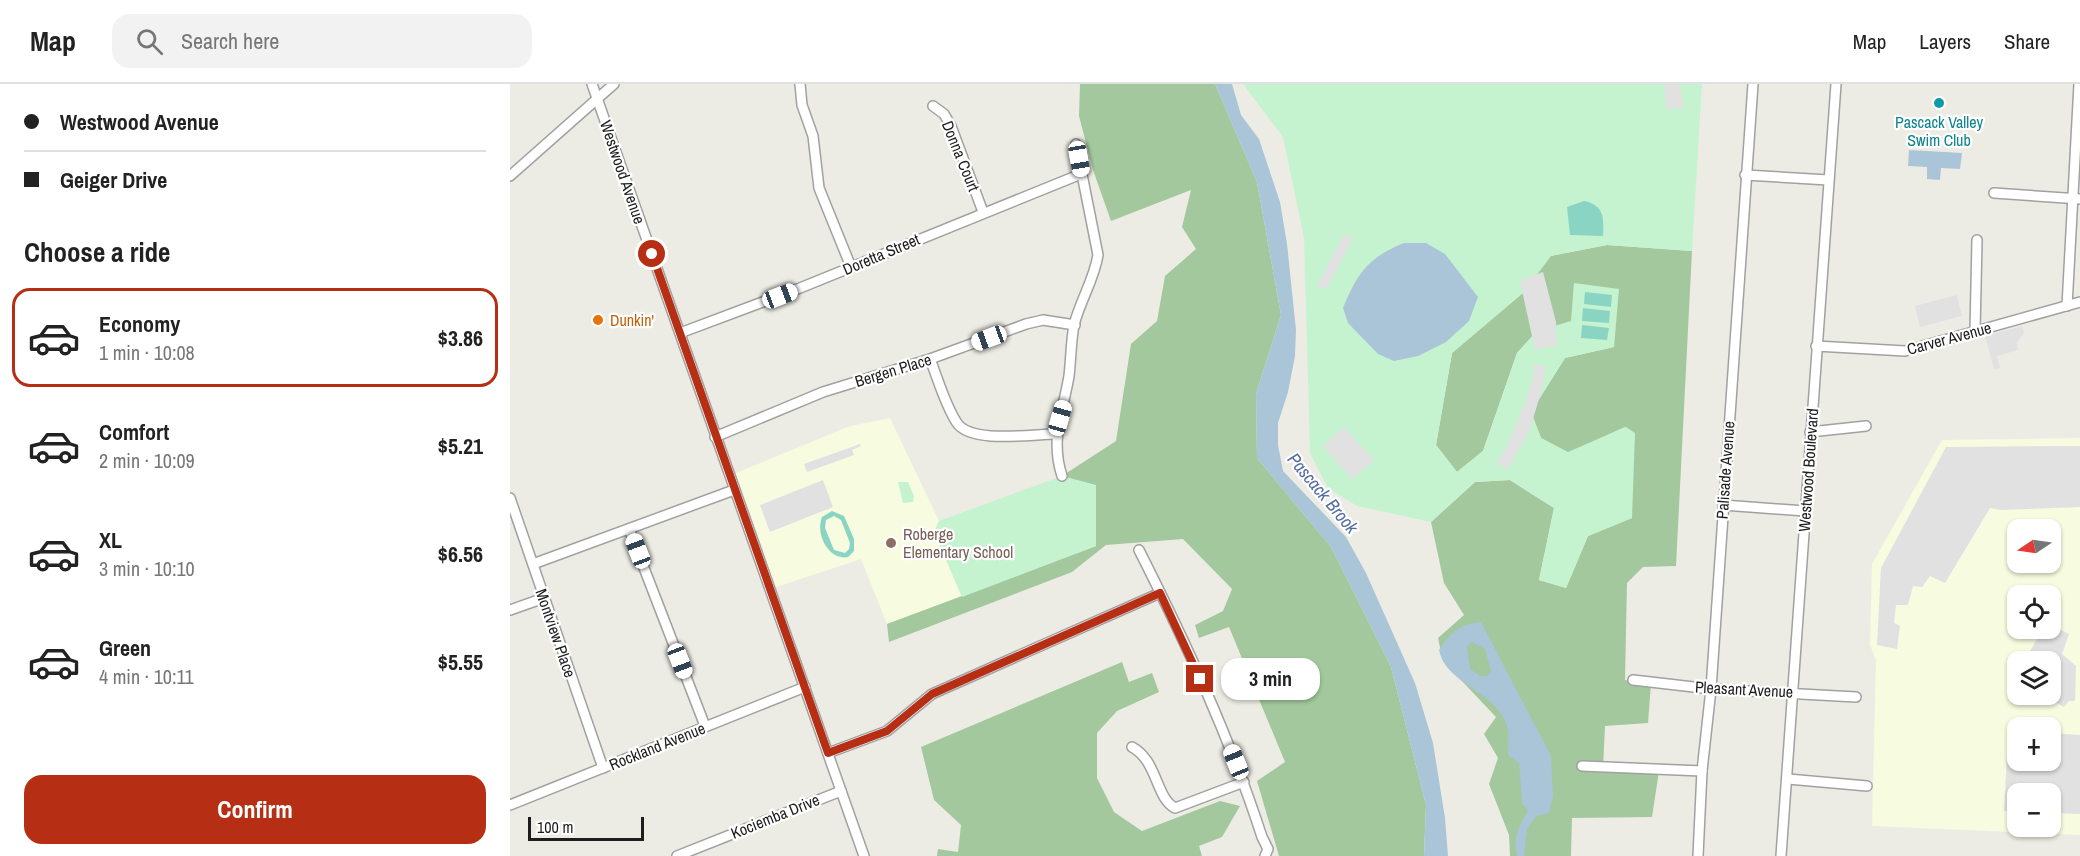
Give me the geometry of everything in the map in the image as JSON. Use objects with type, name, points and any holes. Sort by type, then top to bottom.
[{"type":"street","name":"Westwood Avenue","points":[[592,84],[864,856]]},
{"type":"street","points":[[510,176],[614,84]]},
{"type":"street","points":[[800,84],[802,105],[813,135],[822,196],[851,267]]},
{"type":"street","name":"Palisade Avenue","points":[[1698,856],[1702,771],[1711,689],[1753,84]]},
{"type":"street","name":"Westwood Boulevard","points":[[1781,856],[1836,84]]},
{"type":"street","points":[[2067,306],[2077,199],[2079,84]]},
{"type":"street","name":"Donna Court","points":[[933,106],[948,119],[983,212]]},
{"type":"street","points":[[1062,476],[1058,463],[1056,434],[1065,402],[1074,325],[1096,269],[1098,255],[1076,144]]},
{"type":"street","name":"Doretta Street","points":[[680,333],[1081,174]]},
{"type":"street","points":[[1745,175],[1828,180]]},
{"type":"street","points":[[1994,193],[2077,199]]},
{"type":"street","points":[[1975,332],[1977,240]]},
{"type":"street","name":"Carver Avenue","points":[[1816,346],[1905,351],[2080,302]]},
{"type":"street","name":"Bergen Place","points":[[715,437],[823,392],[930,359],[1026,324],[1049,321],[1074,325]]},
{"type":"street","points":[[930,359],[957,423],[968,433],[983,436],[1056,434]]},
{"type":"street","points":[[1810,432],[1866,426]]},
{"type":"street","points":[[533,564],[734,490]]},
{"type":"street","name":"Montview Place","points":[[510,498],[603,768]]},
{"type":"street","points":[[1723,505],[1805,511]]},
{"type":"street","points":[[629,529],[705,726]]},
{"type":"street","points":[[1139,550],[1212,703],[1268,849],[1265,856]]},
{"type":"street","points":[[828,753],[887,731],[932,694],[1160,593]]},
{"type":"street","points":[[510,610],[544,598]]},
{"type":"street","name":"Pleasant Avenue","points":[[1633,680],[1711,689],[1856,697]]},
{"type":"street","name":"Rockland Avenue","points":[[510,805],[804,687]]},
{"type":"street","points":[[1132,747],[1147,757],[1168,801],[1175,808],[1244,782]]},
{"type":"street","points":[[1582,766],[1702,771]]},
{"type":"street","points":[[1788,779],[1867,786]]},
{"type":"street","name":"Kociemba Drive","points":[[677,856],[841,791]]},
{"type":"shaded area","points":[[1215,84],[1232,84],[1241,115],[1259,139],[1280,202],[1296,330],[1295,356],[1288,392],[1278,423],[1278,445],[1283,471],[1346,537],[1366,573],[1415,683],[1433,743],[1445,818],[1448,856],[1424,856],[1426,805],[1391,667],[1331,547],[1257,458],[1256,394],[1281,315],[1257,182]]},
{"type":"shaded area","points":[[1664,84],[1680,84],[1683,108],[1666,109]]},
{"type":"shaded area","points":[[1909,150],[1962,153],[1960,169],[1941,168],[1940,180],[1927,179],[1927,167],[1908,166]]},
{"type":"shaded area","points":[[1584,201],[1599,209],[1603,236],[1570,235],[1567,207]]},
{"type":"shaded area","points":[[1344,234],[1353,238],[1326,290],[1317,286]]},
{"type":"shaded area","points":[[1404,243],[1426,243],[1445,254],[1478,297],[1469,321],[1446,342],[1418,356],[1394,361],[1378,354],[1348,323],[1343,308],[1359,276],[1373,260]]},
{"type":"shaded area","points":[[1543,272],[1556,322],[1557,345],[1535,350],[1520,281]]},
{"type":"shaded area","points":[[1585,292],[1612,295],[1611,307],[1584,304]]},
{"type":"shaded area","points":[[1957,295],[1962,316],[1920,327],[1915,306]]},
{"type":"shaded area","points":[[1583,308],[1610,311],[1609,323],[1582,321]]},
{"type":"shaded area","points":[[1582,325],[1609,328],[1607,340],[1581,338]]},
{"type":"shaded area","points":[[2022,326],[2024,333],[2017,342],[2018,350],[1997,356],[2000,368],[1994,369],[1985,336]]},
{"type":"shaded area","points":[[1534,364],[1546,367],[1542,389],[1529,432],[1508,469],[1496,463],[1506,448],[1525,403],[1532,381]]},
{"type":"shaded area","points":[[890,418],[939,521],[934,532],[962,597],[887,624],[861,559],[770,589],[729,476],[850,426]]},
{"type":"shaded area","points":[[1344,427],[1374,460],[1352,479],[1323,446]]},
{"type":"shaded area","points":[[2080,438],[2080,835],[2061,834],[2061,783],[2007,783],[2007,832],[1872,826],[1876,660],[1870,645],[1872,564],[1942,440]]},
{"type":"shaded area","points":[[860,444],[861,446],[852,450],[854,455],[807,472],[804,464]]},
{"type":"shaded area","points":[[2080,446],[2080,507],[2002,510],[1990,508],[1945,583],[1930,576],[1922,587],[1913,586],[1908,605],[1896,605],[1894,623],[1900,626],[1897,649],[1877,645],[1881,568],[1946,447]]},
{"type":"shaded area","points":[[823,480],[833,507],[770,532],[760,505]]},
{"type":"shaded area","points":[[832,511],[844,516],[854,539],[854,551],[848,557],[835,555],[825,545],[820,531],[822,517]],"holes":[[[834,516],[841,520],[850,543],[845,553],[834,550],[825,528],[826,520]]]},
{"type":"shaded area","points":[[1481,622],[1551,756],[1553,796],[1549,813],[1536,816],[1527,829],[1524,856],[1517,856],[1515,844],[1518,830],[1528,810],[1522,803],[1519,763],[1508,755],[1507,726],[1493,704],[1451,672],[1439,650],[1456,630]],"holes":[[[1472,642],[1485,649],[1491,671],[1487,676],[1480,676],[1470,669],[1467,646]]]},
{"type":"shaded area","points":[[2061,630],[2069,634],[2062,654],[2076,666],[2075,701],[2069,701],[2064,707],[2060,705],[2061,651],[2030,651],[2037,639],[2061,639]]},
{"type":"shaded area","points":[[2061,734],[2080,735],[2080,814],[2061,813],[2061,783],[2007,783],[2007,811],[2004,811],[2007,756],[2007,771],[2061,771]]},
{"type":"green space","points":[[1080,84],[1215,84],[1257,182],[1281,315],[1256,394],[1257,458],[1331,547],[1391,667],[1426,805],[1424,856],[1279,856],[1257,781],[1285,762],[1229,627],[1199,638],[1195,625],[1223,611],[1232,589],[1183,539],[1106,545],[1072,572],[889,642],[887,624],[1096,546],[1062,476],[1116,441],[1131,344],[1157,321],[1165,276],[1196,249],[1182,227],[1191,190],[1111,221],[1093,170],[1079,116]]},
{"type":"green space","points":[[1243,84],[1702,84],[1692,251],[1607,245],[1551,256],[1524,292],[1452,353],[1436,445],[1457,472],[1483,451],[1517,353],[1537,331],[1571,321],[1574,283],[1619,289],[1614,347],[1565,358],[1531,412],[1541,438],[1568,452],[1626,427],[1635,433],[1632,518],[1588,536],[1566,588],[1539,580],[1554,508],[1510,480],[1475,482],[1431,522],[1357,506],[1328,488],[1310,453],[1304,238],[1283,137]]},
{"type":"green space","points":[[1607,245],[1692,251],[1676,566],[1643,567],[1627,583],[1625,680],[1651,684],[1648,723],[1605,726],[1603,769],[1659,771],[1652,817],[1572,818],[1571,856],[1510,856],[1509,835],[1489,784],[1498,758],[1484,734],[1496,717],[1443,661],[1438,638],[1464,615],[1444,583],[1431,522],[1475,482],[1510,480],[1554,508],[1539,580],[1566,588],[1588,536],[1632,518],[1625,427],[1568,453],[1541,438],[1531,412],[1565,358],[1614,347],[1571,322],[1537,331],[1517,353],[1483,451],[1457,472],[1436,445],[1452,353],[1524,292],[1550,256]]},
{"type":"green space","points":[[1062,476],[1096,485],[1096,546],[962,597],[934,532],[939,521]]},
{"type":"green space","points":[[898,482],[908,482],[914,496],[913,502],[903,503]]},
{"type":"green space","points":[[1122,662],[1129,682],[1152,673],[1159,692],[1117,711],[1097,733],[1097,778],[1114,812],[1142,831],[1220,801],[1240,806],[1222,837],[1199,846],[1202,856],[937,856],[938,849],[958,852],[961,825],[934,800],[921,747]]},
{"type":"place","name":"Pascack Valley Swim Club","points":[[1939,103]]},
{"type":"place","name":"Dunkin'","points":[[598,320]]},
{"type":"place","name":"Roberge Elementary School","points":[[891,543]]},
{"type":"route","points":[[652,254],[828,753],[887,731],[932,694],[1160,593],[1200,679]]},
{"type":"water label","name":"Pascack Brook","points":[[1323,493]]}]
